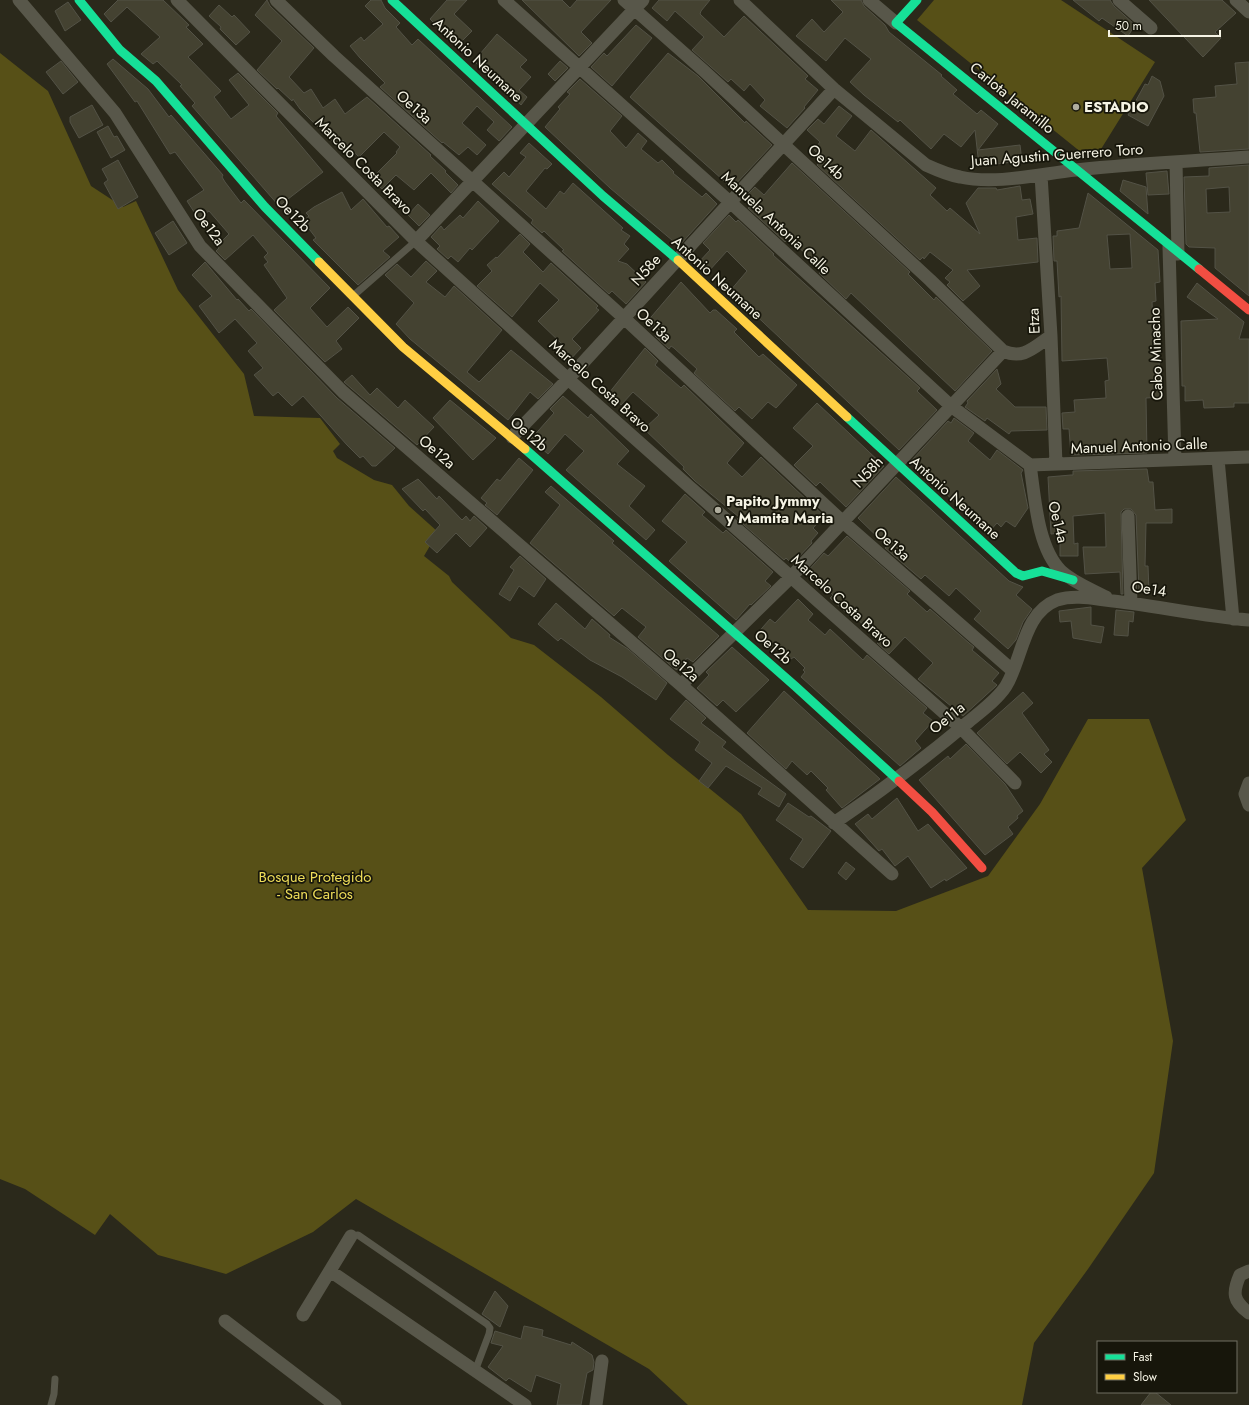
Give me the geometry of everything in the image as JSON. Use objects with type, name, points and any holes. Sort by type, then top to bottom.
[{"type":"street","name":"Oe12a","points":[[19,0],[115,114],[200,246],[343,392],[680,685],[892,874]]},
{"type":"street","name":"Oe12b","points":[[79,0],[120,50],[156,81],[266,207],[403,347],[512,437],[796,686],[932,812],[982,868]]},
{"type":"street","name":"Marcelo Costa Bravo","points":[[177,0],[416,241],[568,379],[961,728],[1015,783]]},
{"type":"street","name":"Oe13a","points":[[276,0],[334,56],[624,318],[843,522],[1013,671]]},
{"type":"street","name":"Antonio Neumane","points":[[392,0],[527,124],[602,196],[677,259],[897,464],[942,503],[1016,572],[1023,576],[1033,570],[1039,570],[1073,580]]},
{"type":"street","name":"Manuela Antonia Calle","points":[[504,0],[730,202],[951,406],[1030,466]]},
{"type":"street","name":"Oe14b","points":[[624,0],[638,5],[704,70],[930,280],[1003,351]]},
{"type":"street","name":"Juan Agustin Guerrero Toro","points":[[740,0],[834,89],[926,165],[961,177],[987,179],[1041,175],[1075,170],[1249,157]]},
{"type":"street","name":"Carlota Jaramillo","points":[[869,0],[1075,170],[1249,310]]},
{"type":"street","points":[[896,23],[917,0]]},
{"type":"street","points":[[1119,0],[1151,28]]},
{"type":"street","points":[[1236,0],[1249,12]]},
{"type":"street","points":[[416,241],[638,5]]},
{"type":"street","name":"N58e","points":[[512,437],[568,379],[834,89]]},
{"type":"street","name":"Cabo Minacho","points":[[1175,460],[1174,250],[1176,162]]},
{"type":"street","name":"Etza","points":[[1041,175],[1051,336],[1056,464]]},
{"type":"street","points":[[1003,351],[1013,356],[1021,355],[1051,336]]},
{"type":"street","name":"N58h","points":[[680,685],[791,577],[1003,351]]},
{"type":"street","name":"Manuel Antonio Calle","points":[[1030,466],[1249,457]]},
{"type":"street","points":[[1218,459],[1233,619]]},
{"type":"street","name":"Oe14a","points":[[1030,466],[1043,539],[1051,559],[1073,580],[1114,601]]},
{"type":"street","points":[[1128,516],[1131,603]]},
{"type":"street","name":"Oe14","points":[[1044,607],[1058,600],[1074,597],[1131,603],[1233,619],[1249,620]]},
{"type":"street","name":"Oe11a","points":[[834,823],[898,779],[988,706],[1006,686],[1031,626],[1044,607]]},
{"type":"street","points":[[1249,783],[1246,794],[1249,805]]},
{"type":"street","points":[[303,1315],[351,1236]]},
{"type":"street","points":[[1249,1271],[1240,1275],[1234,1293],[1239,1306],[1249,1313]]},
{"type":"street","points":[[330,1272],[525,1405]]},
{"type":"street","points":[[225,1321],[335,1405]]},
{"type":"street","points":[[596,1405],[602,1361]]},
{"type":"lane","points":[[353,296],[416,241]]},
{"type":"lane","points":[[351,1236],[358,1235],[487,1324],[490,1328],[489,1334],[475,1371]]},
{"type":"lane","points":[[51,1405],[54,1394],[55,1380]]},
{"type":"green space","name":"ESTADIO","points":[[934,0],[1061,0],[1155,62],[1098,154],[1082,153],[917,20]]},
{"type":"green space","name":"Bosque Protegido - San Carlos","points":[[0,53],[48,91],[91,186],[123,207],[136,201],[178,290],[244,374],[254,416],[320,418],[340,444],[333,451],[337,458],[374,480],[392,485],[409,506],[438,532],[424,556],[449,576],[452,582],[511,638],[534,645],[601,697],[668,755],[741,814],[808,910],[896,911],[988,876],[1040,804],[1088,719],[1149,719],[1186,820],[1142,868],[1173,1041],[1154,1173],[1088,1269],[1034,1343],[1022,1405],[688,1405],[649,1369],[356,1199],[313,1232],[226,1274],[158,1255],[110,1214],[95,1235],[25,1189],[0,1179]]},
{"type":"building","points":[[118,0],[163,0],[189,25],[186,27],[203,44],[188,57],[221,91],[214,97],[231,119],[249,105],[229,80],[238,73],[278,113],[276,116],[323,172],[279,206],[192,106],[195,103],[180,86],[182,85],[157,61],[153,64],[141,54],[160,37],[127,7],[111,22],[104,14]]},
{"type":"building","points":[[267,0],[270,6],[314,48],[289,77],[304,93],[311,89],[323,108],[335,99],[345,114],[367,97],[431,155],[430,156],[446,171],[445,172],[458,185],[451,193],[431,173],[414,190],[396,175],[382,189],[371,179],[397,153],[396,152],[400,147],[384,132],[359,157],[343,140],[337,146],[300,109],[293,99],[292,101],[278,88],[277,89],[257,70],[282,41],[255,15]]},
{"type":"building","points":[[371,0],[381,0],[385,8],[400,23],[396,27],[412,45],[418,39],[512,127],[499,141],[487,130],[494,122],[477,106],[462,123],[486,145],[477,155],[468,147],[459,155],[443,142],[442,143],[380,87],[385,83],[350,46],[361,37],[364,41],[383,24],[365,6]]},
{"type":"building","points":[[447,0],[467,0],[454,14],[472,31],[457,46],[430,19]]},
{"type":"building","points":[[522,0],[562,0],[570,8],[577,0],[611,0],[581,32],[592,43],[579,56]]},
{"type":"building","points":[[659,0],[710,0],[700,14],[724,37],[744,16],[808,76],[805,79],[818,90],[804,107],[805,108],[787,128],[760,106],[765,100],[750,84],[744,91],[731,79],[728,82],[692,50],[704,37],[675,11],[667,21],[652,8]]},
{"type":"building","points":[[831,0],[861,0],[864,6],[885,25],[889,32],[942,75],[941,76],[957,90],[953,94],[977,114],[981,110],[998,124],[978,150],[1020,145],[1022,161],[979,166],[975,130],[961,147],[944,134],[931,149],[900,120],[898,122],[864,95],[850,82],[871,59],[845,38],[826,61],[796,36],[812,19],[824,32],[843,12]]},
{"type":"building","points":[[1073,0],[1110,0],[1114,6],[1135,25],[1128,36],[1102,18],[1099,21]]},
{"type":"building","points":[[1149,0],[1222,0],[1236,13],[1215,32],[1221,38],[1203,57]]},
{"type":"building","points":[[68,2],[81,20],[65,31],[55,11]]},
{"type":"building","points":[[219,5],[232,17],[234,15],[250,32],[236,45],[220,29],[221,27],[209,16]]},
{"type":"building","points":[[636,25],[652,38],[612,86],[591,67],[604,53],[607,56]]},
{"type":"building","points":[[497,34],[527,60],[520,67],[531,77],[519,90],[527,97],[521,105],[474,61]]},
{"type":"building","points":[[668,53],[698,76],[745,123],[746,121],[772,145],[732,188],[630,97]]},
{"type":"building","points":[[113,59],[148,89],[169,117],[171,115],[223,175],[222,177],[225,182],[241,203],[244,200],[330,288],[310,308],[327,327],[348,307],[359,318],[336,341],[342,349],[325,362],[274,310],[287,298],[264,265],[268,262],[264,257],[268,253],[253,235],[225,260],[216,251],[219,248],[217,246],[229,234],[209,211],[198,218],[187,201],[204,190],[175,152],[170,154],[137,101],[135,102],[107,64]]},
{"type":"building","points":[[61,61],[78,82],[63,94],[46,72]]},
{"type":"building","points":[[560,61],[568,68],[555,81],[548,74]]},
{"type":"building","points":[[1249,62],[1249,149],[1200,152],[1193,99],[1216,97],[1215,86],[1237,84],[1235,63]]},
{"type":"building","points":[[1152,76],[1160,81],[1164,96],[1148,126],[1128,115],[1145,84],[1148,85]]},
{"type":"building","points":[[580,79],[622,116],[610,131],[626,148],[638,133],[647,141],[641,149],[658,163],[662,160],[674,172],[673,173],[702,197],[706,193],[717,204],[679,246],[610,188],[545,127],[560,109],[558,107],[570,94],[567,92]]},
{"type":"building","points":[[92,105],[103,125],[79,138],[70,122],[70,117]]},
{"type":"building","points":[[839,106],[852,116],[836,136],[855,151],[871,130],[936,188],[930,195],[947,211],[950,208],[980,234],[966,203],[978,188],[996,188],[997,190],[1020,186],[1022,200],[1030,199],[1033,214],[1016,217],[1018,240],[1037,238],[1038,262],[967,270],[980,286],[963,301],[947,285],[950,282],[945,278],[953,270],[930,252],[924,259],[923,257],[920,260],[817,165],[823,158],[814,150],[820,142],[807,130],[818,119],[824,124]]},
{"type":"building","points":[[108,126],[114,137],[117,136],[125,150],[111,158],[97,132]]},
{"type":"building","points":[[529,143],[552,164],[547,169],[545,168],[526,191],[546,209],[560,191],[564,194],[573,183],[623,228],[621,230],[630,236],[624,244],[629,249],[618,261],[627,264],[646,282],[626,304],[612,291],[609,294],[562,251],[564,250],[544,231],[542,233],[531,223],[533,220],[492,184],[504,172],[509,177],[526,157],[520,153]]},
{"type":"building","points":[[118,160],[138,197],[118,209],[104,183],[108,180],[102,169]]},
{"type":"building","points":[[792,163],[910,272],[908,274],[934,300],[936,297],[992,351],[955,391],[851,293],[846,299],[819,273],[823,269],[788,238],[785,242],[748,208],[752,205],[744,198],[755,187],[764,195]]},
{"type":"building","points":[[1249,165],[1249,296],[1215,268],[1215,248],[1189,247],[1186,244],[1184,177],[1209,176],[1209,168]],"holes":[[[1229,187],[1230,212],[1207,213],[1206,189]]]},
{"type":"building","points":[[1167,171],[1169,194],[1148,195],[1146,173]]},
{"type":"building","points":[[1123,180],[1146,187],[1148,214],[1120,191]]},
{"type":"building","points":[[342,192],[351,210],[363,199],[387,227],[389,226],[399,237],[383,251],[390,257],[358,285],[313,240],[316,238],[303,221],[309,216],[306,213],[314,207]]},
{"type":"building","points":[[1088,193],[1158,250],[1160,282],[1155,283],[1156,301],[1152,302],[1154,343],[1158,343],[1161,397],[1146,398],[1147,453],[1071,455],[1069,429],[1063,429],[1062,413],[1075,412],[1074,400],[1106,398],[1105,381],[1109,380],[1107,358],[1062,361],[1061,296],[1059,297],[1057,261],[1054,261],[1053,236],[1057,236],[1057,231],[1079,228]],"holes":[[[1130,234],[1132,268],[1110,269],[1107,235]]]},
{"type":"building","points":[[478,201],[499,221],[472,250],[470,248],[458,262],[451,256],[448,259],[437,249],[440,246],[431,237],[441,226],[444,230],[460,215],[463,218]]},
{"type":"building","points":[[418,204],[430,215],[419,226],[408,215]]},
{"type":"building","points":[[729,215],[736,222],[738,220],[774,254],[773,255],[920,388],[917,391],[937,410],[899,450],[730,291],[747,271],[727,251],[708,272],[698,263],[710,250],[703,243]]},
{"type":"building","points":[[173,221],[187,243],[169,255],[155,233]]},
{"type":"building","points":[[520,234],[530,244],[523,252],[543,272],[551,263],[598,306],[596,308],[599,310],[572,339],[581,348],[567,363],[556,353],[563,345],[538,321],[559,300],[540,283],[512,317],[477,286],[492,271],[487,265],[496,257],[497,258]]},
{"type":"building","points":[[426,261],[437,271],[426,282],[445,297],[454,286],[502,330],[467,372],[479,382],[511,350],[553,384],[538,399],[530,392],[508,420],[410,339],[396,324],[414,303],[385,275],[397,264],[411,277]]},
{"type":"building","points":[[205,262],[237,300],[238,299],[249,311],[251,309],[337,398],[395,448],[376,466],[372,466],[363,456],[360,458],[303,396],[292,406],[278,392],[273,396],[254,375],[263,368],[248,351],[257,343],[235,319],[219,333],[199,306],[212,296],[192,275]]},
{"type":"building","points":[[681,282],[710,313],[713,310],[716,310],[737,329],[734,332],[759,357],[763,354],[797,385],[776,408],[768,402],[752,419],[739,407],[735,411],[694,373],[697,369],[674,348],[671,346],[669,349],[655,336],[657,333],[646,323]]},
{"type":"building","points":[[1197,283],[1244,322],[1239,339],[1249,339],[1249,403],[1234,403],[1234,407],[1204,408],[1203,400],[1185,401],[1185,386],[1182,386],[1181,321],[1218,319],[1187,297]]},
{"type":"building","points":[[645,348],[658,361],[655,365],[681,388],[684,385],[744,443],[727,463],[742,477],[761,457],[824,516],[813,528],[818,533],[811,541],[812,543],[792,564],[786,558],[784,560],[737,519],[739,517],[695,481],[683,469],[684,467],[644,429],[659,415],[633,392],[621,405],[609,393]]},
{"type":"building","points":[[997,369],[1001,384],[996,389],[1015,407],[1046,407],[1047,430],[1011,431],[1009,434],[987,418],[985,421],[965,407],[968,403],[967,401]]},
{"type":"building","points":[[352,375],[370,395],[377,388],[398,408],[405,400],[434,427],[417,445],[344,382]]},
{"type":"building","points":[[563,396],[588,418],[591,414],[629,451],[617,464],[645,486],[629,506],[655,530],[646,540],[566,470],[584,451],[565,434],[548,454],[531,439],[554,413],[550,409]]},
{"type":"building","points":[[450,400],[496,438],[473,460],[433,418]]},
{"type":"building","points":[[817,403],[884,466],[846,507],[820,482],[816,486],[794,465],[813,446],[793,428]]},
{"type":"building","points":[[954,418],[974,433],[968,441],[990,460],[997,450],[1023,470],[1021,473],[1028,508],[1015,527],[1006,521],[1001,527],[997,523],[988,533],[911,461],[948,421],[951,423]]},
{"type":"building","points":[[519,458],[533,470],[497,515],[485,505],[487,503],[481,498],[497,479],[500,481]]},
{"type":"building","points":[[1147,469],[1149,482],[1153,482],[1155,510],[1172,509],[1172,523],[1146,523],[1145,566],[1148,566],[1149,591],[1139,591],[1136,515],[1131,509],[1124,509],[1121,512],[1123,594],[1121,594],[1120,572],[1085,574],[1083,547],[1106,547],[1105,513],[1073,516],[1074,544],[1078,543],[1078,556],[1060,556],[1060,533],[1051,534],[1048,477],[1073,475],[1073,471]]},
{"type":"building","points":[[896,477],[1009,581],[1023,587],[1016,595],[1032,609],[1023,622],[1016,640],[1008,649],[974,619],[981,611],[956,588],[949,596],[925,575],[921,579],[885,548],[887,546],[858,518]]},
{"type":"building","points":[[418,479],[437,499],[439,496],[462,520],[466,516],[470,521],[474,516],[487,528],[470,547],[456,533],[437,553],[425,542],[440,525],[425,509],[423,511],[402,489]]},
{"type":"building","points":[[551,486],[614,541],[612,543],[719,636],[693,662],[687,658],[678,670],[675,669],[638,637],[646,627],[622,608],[614,616],[530,543],[560,505],[545,492]]},
{"type":"building","points":[[685,494],[705,512],[702,515],[723,533],[726,530],[773,572],[765,581],[771,586],[751,605],[750,604],[736,620],[669,561],[687,542],[662,521]]},
{"type":"building","points":[[847,536],[910,591],[907,594],[927,612],[930,609],[974,647],[972,650],[999,673],[992,681],[997,685],[963,716],[918,679],[933,663],[905,637],[889,654],[877,643],[880,640],[855,617],[853,619],[830,598],[833,595],[807,572],[824,553],[828,556]]},
{"type":"building","points":[[520,556],[546,579],[534,597],[519,586],[510,601],[499,594],[514,570],[510,567]]},
{"type":"building","points":[[798,599],[813,614],[808,620],[825,635],[830,629],[863,660],[867,655],[927,708],[923,713],[933,721],[915,741],[921,748],[900,766],[801,677],[805,672],[803,670],[805,668],[794,657],[791,659],[777,646],[773,650],[755,636],[770,619],[775,623]]},
{"type":"building","points":[[556,603],[585,629],[592,619],[610,635],[609,637],[628,649],[667,683],[656,700],[622,677],[590,660],[561,638],[558,641],[538,624]]},
{"type":"building","points":[[1091,607],[1091,625],[1104,627],[1101,643],[1073,638],[1071,621],[1060,622],[1059,611]]},
{"type":"building","points":[[1116,610],[1134,612],[1133,622],[1129,621],[1128,636],[1114,635]]},
{"type":"building","points":[[732,647],[769,680],[736,712],[723,700],[717,706],[697,688],[709,675],[706,672]]},
{"type":"building","points":[[784,691],[880,779],[842,808],[826,790],[828,788],[811,771],[807,775],[792,761],[786,769],[747,733]]},
{"type":"building","points":[[1023,692],[1033,703],[1022,713],[1049,750],[1044,754],[1052,762],[1041,773],[1020,752],[1007,764],[977,733]]},
{"type":"building","points":[[686,700],[706,718],[701,723],[726,742],[722,747],[786,794],[779,807],[758,794],[762,788],[726,766],[708,788],[699,781],[712,763],[695,750],[700,742],[670,719]]},
{"type":"building","points":[[966,744],[1005,784],[1023,811],[1008,827],[1013,834],[985,855],[919,780],[948,756],[950,759]]},
{"type":"building","points":[[897,798],[918,831],[928,824],[967,868],[931,888],[908,856],[895,866],[882,849],[879,851],[855,824],[868,814],[872,819]]},
{"type":"building","points":[[788,803],[809,817],[811,816],[831,831],[803,868],[790,859],[803,839],[776,820]]},
{"type":"building","points":[[846,862],[855,869],[846,880],[838,873]]},
{"type":"building","points":[[495,1291],[508,1306],[500,1327],[482,1314]]},
{"type":"building","points":[[524,1326],[543,1330],[542,1336],[571,1345],[572,1342],[592,1355],[594,1362],[593,1370],[587,1373],[581,1405],[557,1405],[561,1384],[536,1375],[531,1392],[509,1378],[506,1381],[488,1367],[503,1346],[491,1343],[495,1331],[521,1339]]},
{"type":"building","points":[[1150,1393],[1156,1393],[1171,1405],[1141,1405]]},
{"type":"traffic: fast","points":[[79,0],[120,50],[156,81],[265,207],[319,262]]},
{"type":"traffic: fast","points":[[392,0],[603,196],[678,260]]},
{"type":"traffic: fast","points":[[917,0],[896,23],[1199,269]]},
{"type":"traffic: fast","points":[[847,417],[1016,573],[1023,576],[1042,571],[1073,580]]},
{"type":"traffic: fast","points":[[525,449],[795,686],[899,781]]},
{"type":"traffic: slow","points":[[678,260],[847,417]]},
{"type":"traffic: slow","points":[[319,262],[403,347],[525,449]]},
{"type":"traffic: jam","points":[[1199,269],[1249,310]]},
{"type":"traffic: jam","points":[[899,781],[932,812],[982,868]]},
{"type":"place","name":"ESTADIO","points":[[1076,107]]},
{"type":"place","name":"Papito Jymmy y Mamita Maria","points":[[718,510]]}]
